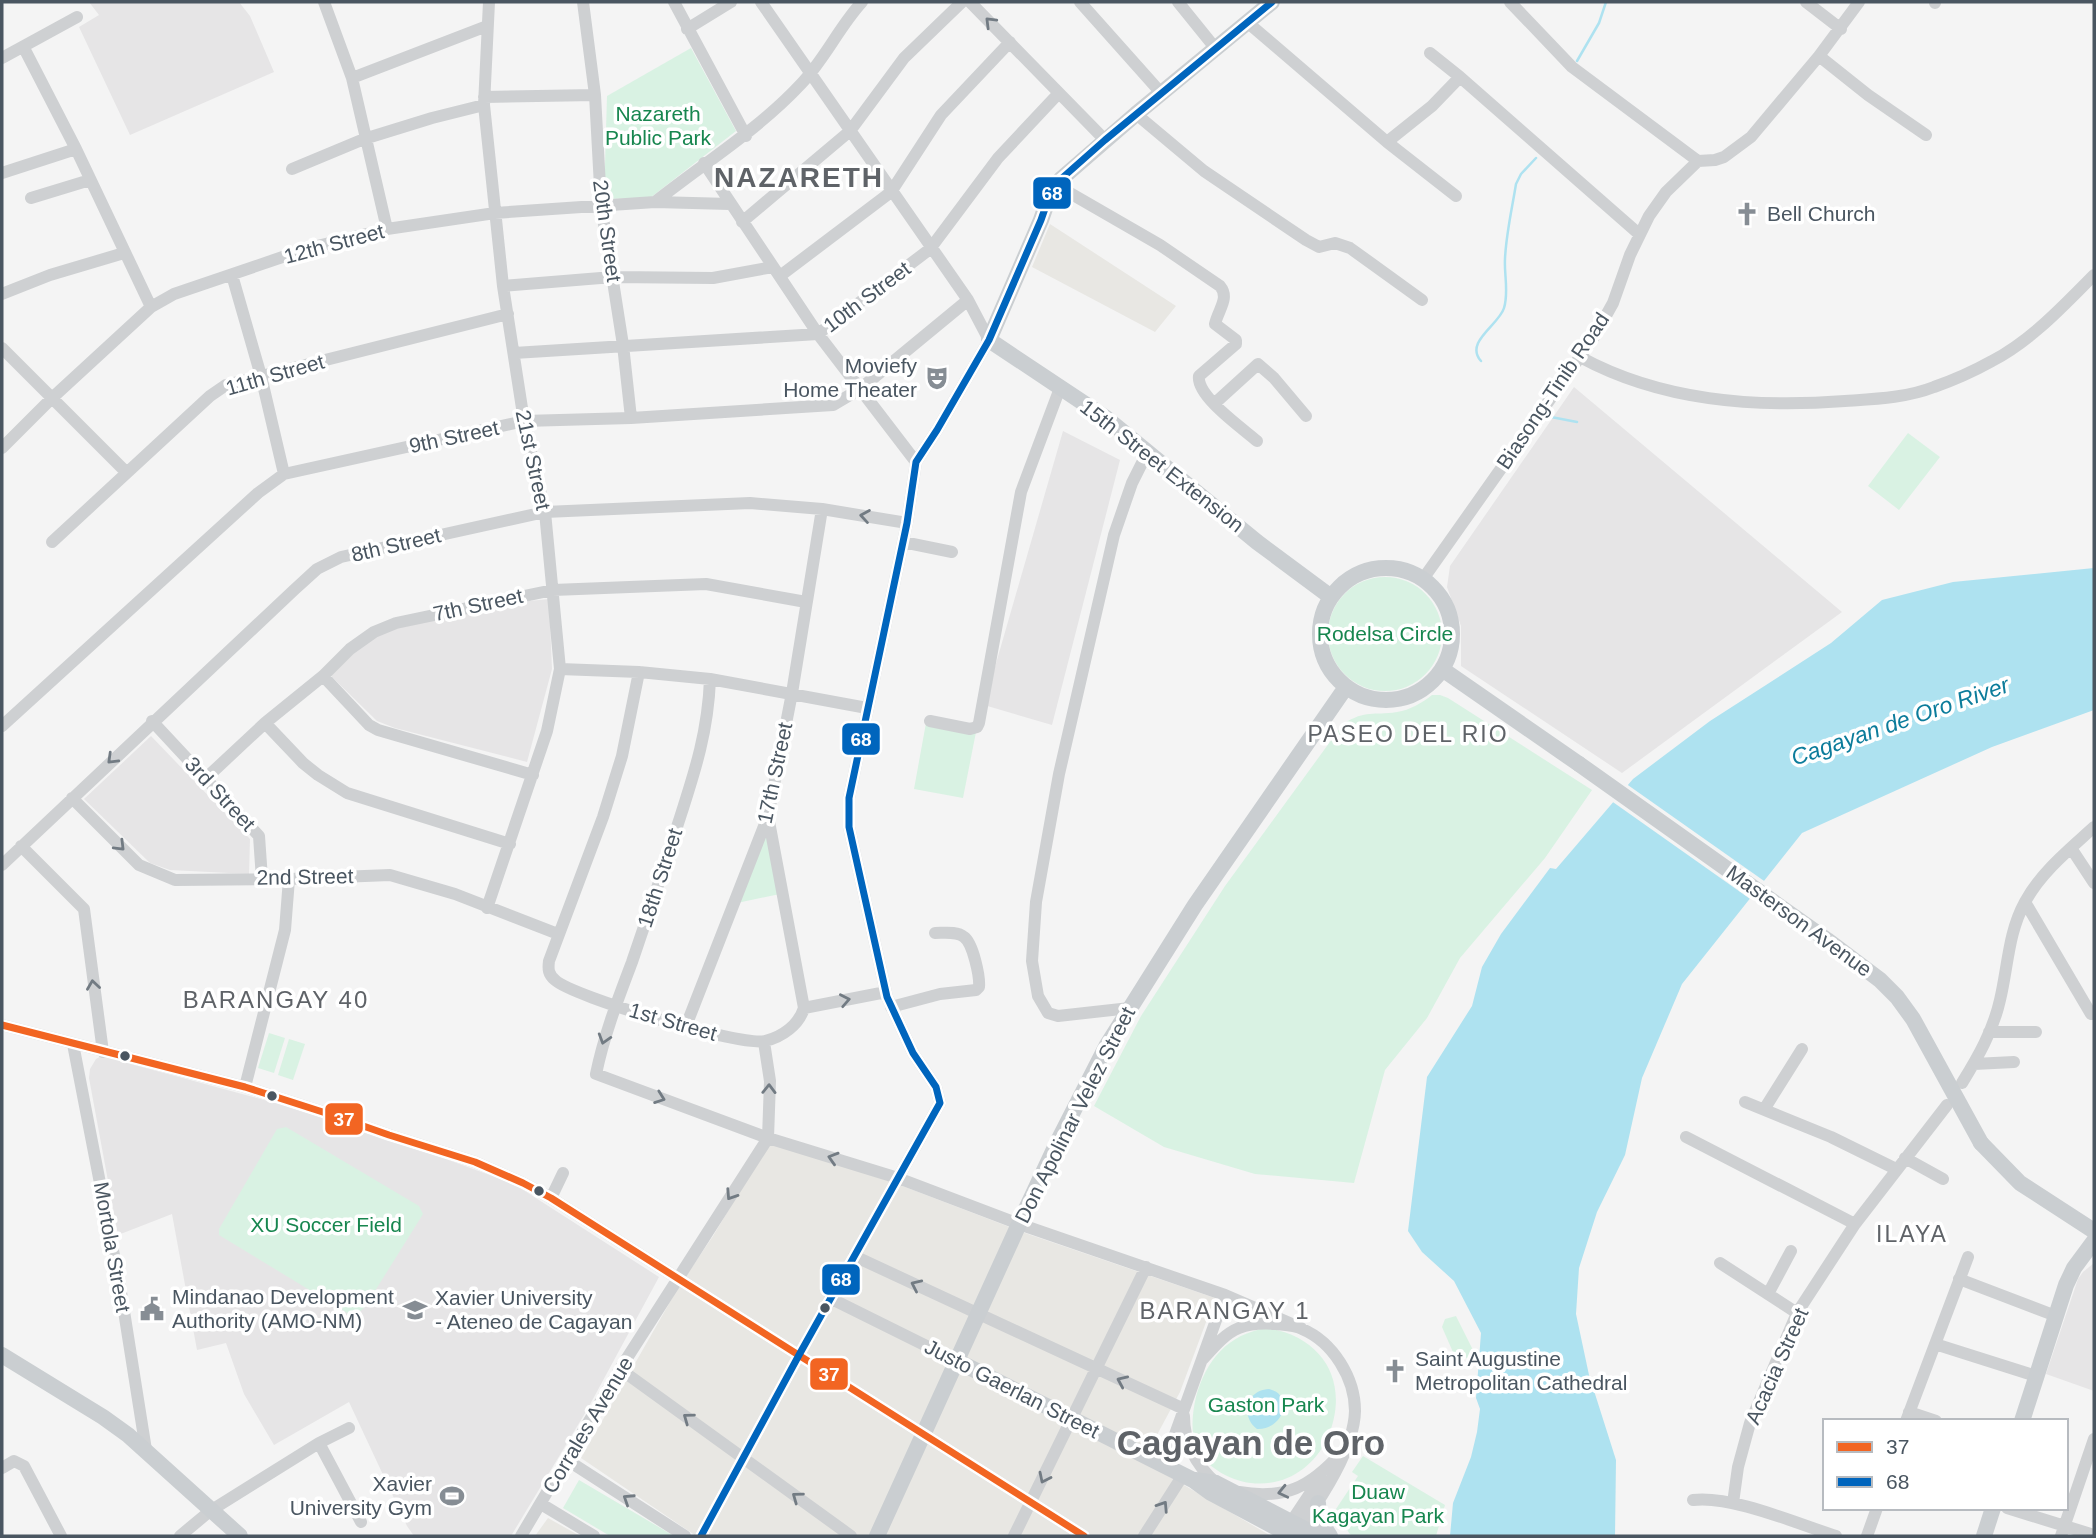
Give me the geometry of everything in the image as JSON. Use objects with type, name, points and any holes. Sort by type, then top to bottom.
[{"type":"main road","points":[[989,340],[1056,185],[1105,140],[1272,2]]},
{"type":"main road","name":"15th Street Extension","points":[[989,340],[1106,418],[1257,542],[1331,597]]},
{"type":"main road","points":[[1401,569],[1423,579],[1443,601],[1450,620],[1451,641],[1442,669],[1421,690],[1394,699],[1375,699],[1346,687],[1329,667],[1321,649],[1320,629],[1331,597],[1351,578],[1370,570],[1401,569]]},
{"type":"main road","name":"Masterson Avenue","points":[[1442,669],[1880,980],[1913,1019],[1981,1143],[1998,1163],[2020,1183],[2094,1231]]},
{"type":"main road","name":"Don Apolinar Velez Street","points":[[877,1536],[1019,1224],[1083,1092],[1130,1008],[1195,905],[1346,687]]},
{"type":"main road","points":[[2023,1419],[2074,1268],[2094,1241]]},
{"type":"main road","points":[[3,1351],[146,1450],[240,1536]]},
{"type":"main road","name":"Justo Gaerlan Street","points":[[957,1361],[1291,1532]]},
{"type":"main road","points":[[946,1384],[966,1375],[981,1373]]},
{"type":"main road","name":"Justo Gaerlan Street","points":[[1188,1477],[1216,1483],[1232,1491],[1291,1532]]},
{"type":"main road","points":[[1318,1503],[1319,1519],[1330,1536]]},
{"type":"main road","points":[[1984,1536],[1992,1510]]},
{"type":"main road","points":[[1291,1532],[1318,1536]]},
{"type":"street","points":[[324,2],[352,78],[387,229]]},
{"type":"street","name":"21st Street","points":[[487,908],[547,731],[560,669],[545,512],[524,421],[503,286],[495,213],[484,101],[489,2]]},
{"type":"street","name":"20th Street","points":[[583,2],[595,95],[601,205],[623,345],[631,418]]},
{"type":"street","points":[[674,2],[746,136]]},
{"type":"street","points":[[687,29],[731,2]]},
{"type":"street","points":[[701,1536],[830,1298],[937,1111],[940,1098],[936,1087],[913,1053],[886,992],[849,827],[849,798],[907,523],[916,462],[989,340],[968,300],[930,249],[761,2]]},
{"type":"street","points":[[655,202],[704,163],[746,136],[811,73],[840,29],[862,2]]},
{"type":"street","points":[[743,222],[850,131],[904,58],[962,2]]},
{"type":"street","points":[[970,2],[1105,140]]},
{"type":"street","points":[[1080,2],[1161,94]]},
{"type":"street","points":[[1178,2],[1216,49]]},
{"type":"street","points":[[1510,2],[1572,67],[1698,160],[1724,157],[1751,137],[1860,2]]},
{"type":"street","points":[[1806,2],[1840,29]]},
{"type":"street","points":[[2,58],[77,17]]},
{"type":"street","points":[[1247,22],[1387,142],[1456,196]]},
{"type":"street","points":[[352,78],[487,26]]},
{"type":"street","points":[[503,286],[613,277],[713,278],[777,271],[891,192],[941,115],[1010,42]]},
{"type":"street","points":[[24,48],[76,149],[151,307]]},
{"type":"street","points":[[1430,52],[1639,234]]},
{"type":"street","points":[[1819,56],[1868,95],[1926,135]]},
{"type":"street","points":[[1387,142],[1432,106],[1460,78]]},
{"type":"street","name":"10th Street","points":[[514,353],[818,334],[930,249],[998,158],[1058,94]]},
{"type":"street","points":[[292,169],[364,139],[484,101],[595,95]]},
{"type":"street","points":[[1136,114],[1204,172],[1314,245],[1319,247],[1339,243],[1363,256],[1422,300]]},
{"type":"street","points":[[2,173],[76,149]]},
{"type":"street","name":"Biasong-Tinib Road","points":[[1423,579],[1580,357],[1613,303],[1639,234],[1658,203],[1698,160]]},
{"type":"street","points":[[704,163],[818,334],[916,462]]},
{"type":"street","points":[[31,198],[90,180]]},
{"type":"street","points":[[1056,185],[1160,245],[1220,286],[1225,296],[1215,324],[1236,340],[1236,344],[1199,376],[1198,384],[1214,404],[1257,441]]},
{"type":"street","name":"12th Street","points":[[2,448],[151,307],[174,295],[309,248],[387,229],[495,213],[655,202],[730,204]]},
{"type":"street","points":[[2,294],[50,275],[124,253]]},
{"type":"street","points":[[232,275],[261,376],[284,474]]},
{"type":"street","points":[[1580,357],[1640,383],[1706,399],[1792,404],[1899,396],[1934,387],[1993,361],[2044,324],[2094,275]]},
{"type":"street","name":"9th Street","points":[[2,726],[258,493],[284,474],[524,421],[631,418],[833,405],[860,389],[968,300]]},
{"type":"street","name":"11th Street","points":[[52,542],[210,396],[226,385],[508,314]]},
{"type":"street","points":[[2,348],[126,472]]},
{"type":"street","points":[[1214,404],[1258,364],[1306,416]]},
{"type":"street","points":[[930,721],[970,729],[977,727],[979,723],[1021,492],[1060,388]]},
{"type":"street","points":[[1130,1008],[1058,1016],[1048,1013],[1038,996],[1032,961],[1036,902],[1059,774],[1108,562],[1123,509],[1147,453]]},
{"type":"street","name":"8th Street","points":[[3,860],[317,569],[352,553],[545,512],[750,503],[822,509],[907,523]]},
{"type":"street","name":"17th Street","points":[[686,1026],[768,816],[792,693],[822,509]]},
{"type":"street","points":[[903,541],[952,552]]},
{"type":"street","name":"7th Street","points":[[205,779],[360,640],[396,623],[554,590],[706,584],[806,602]]},
{"type":"street","points":[[560,669],[639,672],[710,679],[867,708]]},
{"type":"street","points":[[558,934],[603,817],[622,756],[639,672]]},
{"type":"street","points":[[323,676],[369,725],[378,730],[533,775]]},
{"type":"street","name":"18th Street","points":[[710,679],[709,715],[702,750],[615,1005],[596,1074],[768,1138]]},
{"type":"street","name":"3rd Street","points":[[152,721],[259,836],[262,879]]},
{"type":"street","points":[[265,723],[303,763],[347,793],[510,844]]},
{"type":"street","name":"2nd Street","points":[[72,798],[139,865],[175,880],[390,875],[454,894],[558,934]]},
{"type":"street","points":[[768,816],[804,1008],[794,1026],[764,1042],[770,1081],[768,1138],[898,1178],[1019,1224],[1226,1295],[1317,1337],[1340,1362],[1350,1385],[1355,1415],[1335,1474],[1318,1503],[1291,1532]]},
{"type":"street","points":[[1962,1083],[1990,1032],[2000,999],[2008,944],[2025,902],[2035,886],[2094,827]]},
{"type":"street","points":[[21,846],[83,909],[103,1052]]},
{"type":"street","points":[[2071,848],[2094,883]]},
{"type":"street","points":[[245,1087],[285,930],[289,879]]},
{"type":"street","points":[[2025,902],[2091,1014]]},
{"type":"street","points":[[891,1007],[979,987],[971,946],[967,939],[958,934],[935,933]]},
{"type":"street","name":"1st Street","points":[[558,934],[549,961],[549,972],[557,982],[615,1005],[686,1026],[739,1041],[764,1042]]},
{"type":"street","points":[[804,1008],[886,992]]},
{"type":"street","points":[[2,1025],[245,1087],[448,1152],[514,1179],[551,1198],[1084,1536]]},
{"type":"street","points":[[1990,1032],[2036,1032]]},
{"type":"street","name":"Mortola Street","points":[[73,1044],[120,1286],[146,1450]]},
{"type":"street","points":[[1765,1108],[1802,1048]]},
{"type":"street","points":[[1974,1064],[2014,1062]]},
{"type":"street","points":[[1745,1102],[1943,1179]]},
{"type":"street","name":"Acacia Street","points":[[1733,1503],[1738,1467],[1750,1423],[1797,1313],[1855,1224],[1947,1105]]},
{"type":"street","points":[[1686,1137],[1855,1224]]},
{"type":"street","name":"Corrales Avenue","points":[[521,1536],[620,1369],[768,1138]]},
{"type":"street","points":[[551,1198],[563,1173]]},
{"type":"street","points":[[1768,1294],[1791,1251]]},
{"type":"street","points":[[854,1256],[1184,1409]]},
{"type":"street","points":[[1908,1417],[1968,1257]]},
{"type":"street","points":[[1720,1263],[1797,1313]]},
{"type":"street","points":[[1014,1536],[1146,1268]]},
{"type":"street","points":[[1959,1279],[2056,1316]]},
{"type":"street","points":[[1164,1465],[1226,1295]]},
{"type":"street","name":"Justo Gaerlan Street","points":[[830,1298],[957,1361]]},
{"type":"street","points":[[1202,1360],[1227,1335],[1243,1326],[1265,1323],[1301,1328]]},
{"type":"street","points":[[1935,1344],[2036,1376]]},
{"type":"street","points":[[620,1369],[851,1536]]},
{"type":"street","points":[[1184,1409],[1184,1424],[1190,1451],[1201,1469],[1216,1483]]},
{"type":"street","points":[[180,1536],[210,1511],[319,1443],[349,1428]]},
{"type":"street","points":[[2063,1531],[2094,1439]]},
{"type":"street","points":[[319,1443],[361,1522]]},
{"type":"street","points":[[1232,1491],[1281,1494],[1300,1487],[1327,1468],[1344,1450]]},
{"type":"street","points":[[567,1460],[685,1536]]},
{"type":"street","points":[[2,1468],[14,1461],[24,1466],[58,1532],[44,1536]]},
{"type":"street","points":[[1291,1532],[1327,1468]]},
{"type":"street","points":[[1144,1536],[1188,1477]]},
{"type":"street","points":[[1693,1500],[1713,1498],[1733,1503],[1836,1536]]},
{"type":"street","points":[[541,1504],[594,1536]]},
{"type":"street","points":[[1867,1536],[1876,1510]]},
{"type":"street","points":[[2012,1510],[2063,1531],[2094,1535]]},
{"type":"shaded area","points":[[89,2],[239,2],[250,16],[274,72],[130,135],[79,27],[99,15]]},
{"type":"shaded area","points":[[1050,224],[1176,306],[1155,332],[1032,267]]},
{"type":"shaded area","points":[[1574,387],[1842,612],[1622,773],[1461,666],[1461,626],[1447,587],[1450,566]]},
{"type":"shaded area","points":[[1063,431],[1120,460],[1052,725],[984,705]]},
{"type":"shaded area","points":[[549,599],[552,669],[527,762],[377,721],[330,675],[346,656],[379,632],[519,602]]},
{"type":"shaded area","points":[[151,736],[250,839],[249,874],[170,870],[150,863],[84,799]]},
{"type":"shaded area","name":"Xavier University - Ateneo de Cagayan","points":[[101,1056],[342,1121],[514,1184],[659,1277],[587,1410],[511,1536],[414,1536],[349,1402],[274,1445],[244,1394],[226,1343],[197,1350],[172,1214],[118,1235],[89,1078],[90,1069]]},
{"type":"shaded area","points":[[770,1141],[1215,1298],[1180,1392],[1143,1461],[1271,1536],[696,1536],[581,1458],[678,1288]]},
{"type":"shaded area","points":[[2094,1263],[2094,1391],[2046,1374],[2078,1279]]},
{"type":"shaded area","points":[[548,1518],[580,1536],[535,1536]]},
{"type":"green space","name":"Nazareth Public Park","points":[[691,48],[736,131],[650,198],[604,199],[607,96]]},
{"type":"green space","points":[[1908,433],[1940,457],[1899,510],[1868,486]]},
{"type":"green space","name":"Rodelsa Circle","points":[[1385,577],[1407,581],[1425,594],[1438,612],[1442,634],[1438,656],[1425,674],[1407,687],[1385,691],[1363,687],[1345,674],[1332,656],[1328,634],[1332,612],[1345,594],[1363,581]]},
{"type":"green space","points":[[1432,695],[1448,698],[1592,790],[1545,858],[1460,958],[1427,1018],[1385,1070],[1354,1183],[1255,1174],[1164,1147],[1094,1106],[1141,1016],[1225,886],[1343,724],[1364,715],[1407,710]]},
{"type":"green space","points":[[926,723],[976,732],[963,798],[914,789]]},
{"type":"green space","points":[[767,831],[780,894],[737,903]]},
{"type":"green space","points":[[269,1033],[285,1038],[274,1073],[258,1068]]},
{"type":"green space","points":[[289,1039],[305,1044],[293,1080],[278,1075]]},
{"type":"green space","name":"XU Soccer Field","points":[[286,1127],[419,1206],[423,1214],[365,1307],[358,1313],[349,1314],[219,1235],[219,1229],[277,1129]]},
{"type":"green space","points":[[1456,1316],[1474,1352],[1469,1359],[1458,1354],[1456,1359],[1442,1327],[1445,1319]]},
{"type":"green space","name":"Gaston Park","points":[[1267,1328],[1287,1333],[1318,1353],[1328,1367],[1336,1400],[1334,1419],[1327,1439],[1309,1464],[1284,1480],[1255,1483],[1225,1475],[1206,1461],[1195,1444],[1193,1417],[1200,1384],[1213,1360],[1241,1336]]},
{"type":"green space","name":"Duaw Kagayan Park","points":[[1363,1456],[1445,1505],[1436,1536],[1352,1536],[1349,1533],[1336,1509],[1358,1476],[1352,1472]]},
{"type":"green space","points":[[579,1480],[674,1536],[610,1536],[563,1508]]},
{"type":"water","name":"Cagayan de Oro River","points":[[2094,568],[2094,710],[1992,747],[1802,833],[1682,984],[1642,1078],[1625,1155],[1597,1212],[1579,1268],[1576,1314],[1589,1375],[1616,1460],[1615,1536],[1450,1536],[1453,1503],[1471,1457],[1477,1432],[1480,1409],[1476,1398],[1481,1333],[1454,1281],[1422,1252],[1408,1231],[1427,1077],[1472,1006],[1482,967],[1501,934],[1550,868],[1556,869],[1633,779],[1710,721],[1831,643],[1882,600],[1953,582]]},
{"type":"water","points":[[1269,1389],[1282,1398],[1282,1412],[1274,1424],[1257,1429],[1248,1417],[1248,1404],[1255,1394]]},
{"type":"pier","points":[[1625,783],[1767,883],[1753,901],[1610,800]]},
{"type":"waterway","points":[[1577,61],[1599,23],[1606,2]]},
{"type":"waterway","points":[[1481,361],[1477,354],[1479,340],[1504,308],[1506,250],[1516,184],[1521,174],[1536,158]]},
{"type":"waterway","points":[[1551,417],[1577,422]]},
{"type":"transit line","name":"68","points":[[701,1536],[940,1103],[936,1087],[913,1053],[887,997],[849,827],[849,798],[907,523],[916,462],[989,340],[1049,197],[1061,179],[1272,2]]},
{"type":"transit line","name":"37","points":[[2,1025],[245,1087],[475,1162],[523,1183],[551,1198],[1084,1536]]},
{"type":"place","name":"Bell Church","points":[[1747,214]]},
{"type":"place","name":"Moviefy Home Theater","points":[[937,378]]},
{"type":"place","name":"Mindanao Development Authority (AMO-NM)","points":[[152,1309]]},
{"type":"place","name":"Xavier University - Ateneo de Cagayan","points":[[415,1310]]},
{"type":"place","name":"Saint Augustine Metropolitan Cathedral","points":[[1395,1371]]},
{"type":"place","name":"Xavier University Gym","points":[[452,1496]]},
{"type":"district","name":"NAZARETH","points":[[799,177]]},
{"type":"district","name":"PASEO DEL RIO","points":[[1408,734]]},
{"type":"district","name":"BARANGAY 40","points":[[276,1000]]},
{"type":"district","name":"ILAYA","points":[[1912,1234]]},
{"type":"district","name":"BARANGAY 1","points":[[1225,1311]]},
{"type":"district","name":"Cagayan de Oro","points":[[1251,1443]]}]
